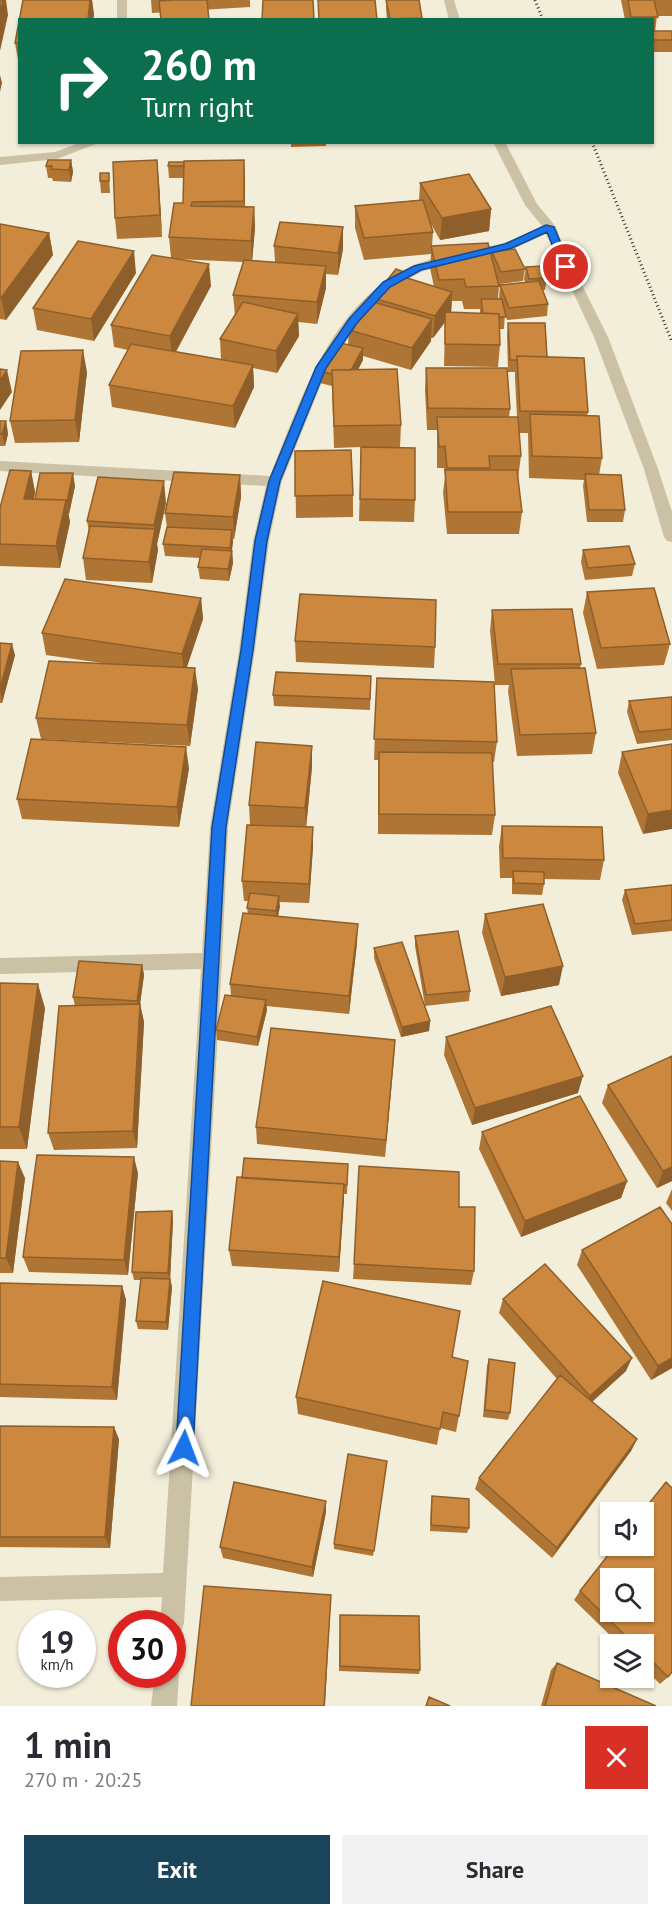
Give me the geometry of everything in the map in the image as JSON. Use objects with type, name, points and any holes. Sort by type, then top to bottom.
[{"type":"street","points":[[122,0],[122,18]]},
{"type":"street","points":[[449,0],[454,18]]},
{"type":"street","points":[[0,161],[57,155],[89,144]]},
{"type":"street","points":[[500,144],[531,205],[550,227],[558,249],[601,337],[651,469],[672,537]]},
{"type":"street","points":[[173,1610],[213,961],[219,827],[247,650],[261,541],[275,481],[321,367],[353,321],[387,285],[418,268],[508,246],[550,227]]},
{"type":"street","points":[[0,466],[275,481]]},
{"type":"street","points":[[0,966],[213,961]]},
{"type":"street","points":[[0,1589],[175,1585]]},
{"type":"street","points":[[164,1706],[166,1688]]},
{"type":"building","points":[[23,0],[90,0],[88,18],[20,18]]},
{"type":"building","points":[[207,0],[209,18],[161,18],[159,1]]},
{"type":"building","points":[[263,0],[313,0],[314,18],[262,18]]},
{"type":"building","points":[[318,0],[375,0],[377,18],[319,18]]},
{"type":"building","points":[[386,0],[419,0],[422,18],[390,18]]},
{"type":"building","points":[[628,0],[654,0],[658,17],[631,17]]},
{"type":"building","points":[[18,27],[18,43],[15,43]]},
{"type":"building","points":[[654,31],[672,31],[672,40],[654,40]]},
{"type":"building","points":[[48,160],[71,160],[69,170],[51,169],[52,166],[46,166]]},
{"type":"building","points":[[157,160],[160,215],[115,218],[113,162]]},
{"type":"building","points":[[244,160],[244,201],[192,202],[191,206],[254,207],[251,241],[169,237],[174,203],[183,203],[184,161]]},
{"type":"building","points":[[169,162],[184,162],[184,166],[168,166]]},
{"type":"building","points":[[100,173],[109,173],[109,181],[100,181]]},
{"type":"building","points":[[469,174],[491,209],[442,218],[420,183]]},
{"type":"building","points":[[423,200],[433,232],[364,238],[355,206]]},
{"type":"building","points":[[280,222],[343,227],[338,253],[274,246]]},
{"type":"building","points":[[0,224],[49,233],[1,298],[0,297]]},
{"type":"building","points":[[78,241],[134,251],[91,319],[33,308]]},
{"type":"building","points":[[488,243],[499,286],[466,287],[464,279],[439,280],[431,246]]},
{"type":"building","points":[[515,249],[525,269],[501,272],[492,252]]},
{"type":"building","points":[[152,255],[209,264],[170,336],[111,325]]},
{"type":"building","points":[[244,260],[326,266],[317,302],[233,295]]},
{"type":"building","points":[[543,266],[547,278],[529,279],[526,267]]},
{"type":"building","points":[[396,269],[410,274],[407,278],[452,292],[435,316],[373,298]]},
{"type":"building","points":[[539,281],[548,304],[509,308],[500,285]]},
{"type":"building","points":[[481,299],[502,299],[506,317],[483,313]]},
{"type":"building","points":[[370,301],[432,319],[412,348],[349,330]]},
{"type":"building","points":[[243,302],[298,314],[276,351],[220,339]]},
{"type":"building","points":[[445,312],[499,314],[500,345],[445,344]]},
{"type":"building","points":[[508,323],[545,323],[547,357],[517,356],[517,360],[510,360]]},
{"type":"building","points":[[336,342],[363,348],[351,370],[332,370],[332,374],[320,371]]},
{"type":"building","points":[[131,344],[253,365],[233,406],[109,385]]},
{"type":"building","points":[[83,350],[75,420],[10,421],[21,351]]},
{"type":"building","points":[[517,356],[584,358],[588,412],[520,411]]},
{"type":"building","points":[[426,368],[507,368],[510,409],[428,408]]},
{"type":"building","points":[[0,369],[7,370],[0,381]]},
{"type":"building","points":[[397,369],[401,425],[334,426],[332,370]]},
{"type":"building","points":[[530,414],[599,416],[602,458],[532,456]]},
{"type":"building","points":[[437,417],[518,417],[521,456],[489,456],[490,468],[447,468],[445,446],[439,447]]},
{"type":"building","points":[[0,421],[6,421],[2,434],[0,434]]},
{"type":"building","points":[[361,447],[415,448],[415,500],[360,499]]},
{"type":"building","points":[[351,450],[353,495],[295,496],[295,451]]},
{"type":"building","points":[[10,470],[31,471],[24,499],[66,500],[56,546],[0,544],[0,508]]},
{"type":"building","points":[[445,470],[517,470],[522,512],[448,512]]},
{"type":"building","points":[[174,472],[240,475],[233,517],[165,513]]},
{"type":"building","points":[[40,473],[73,473],[67,502],[66,500],[35,499]]},
{"type":"building","points":[[585,474],[621,475],[625,510],[589,510]]},
{"type":"building","points":[[98,477],[164,481],[154,525],[87,521]]},
{"type":"building","points":[[90,526],[155,529],[149,562],[83,558]]},
{"type":"building","points":[[167,527],[232,530],[230,548],[163,544]]},
{"type":"building","points":[[629,546],[635,564],[588,568],[583,550]]},
{"type":"building","points":[[202,549],[232,551],[228,569],[198,567]]},
{"type":"building","points":[[65,579],[201,598],[182,654],[42,633]]},
{"type":"building","points":[[654,588],[670,644],[601,648],[587,592]]},
{"type":"building","points":[[300,594],[436,600],[435,647],[295,641]]},
{"type":"building","points":[[572,609],[581,664],[498,664],[492,610]]},
{"type":"building","points":[[0,643],[12,644],[0,689]]},
{"type":"building","points":[[49,661],[195,668],[187,725],[36,718]]},
{"type":"building","points":[[585,668],[596,733],[520,735],[511,669]]},
{"type":"building","points":[[276,672],[371,676],[370,699],[273,695]]},
{"type":"building","points":[[377,678],[494,682],[497,742],[374,739]]},
{"type":"building","points":[[672,697],[672,729],[639,732],[629,701]]},
{"type":"building","points":[[31,739],[186,747],[177,807],[17,799]]},
{"type":"building","points":[[256,742],[312,746],[305,808],[249,805]]},
{"type":"building","points":[[672,744],[672,810],[648,814],[622,752]]},
{"type":"building","points":[[379,752],[492,753],[495,815],[379,814]]},
{"type":"building","points":[[247,825],[313,827],[309,884],[242,881]]},
{"type":"building","points":[[502,826],[602,827],[604,860],[503,858]]},
{"type":"building","points":[[513,871],[544,872],[544,884],[514,883]]},
{"type":"building","points":[[672,885],[672,920],[635,924],[625,890]]},
{"type":"building","points":[[250,893],[279,896],[276,911],[247,908]]},
{"type":"building","points":[[543,904],[563,966],[505,977],[485,914]]},
{"type":"building","points":[[243,913],[358,924],[349,996],[230,984]]},
{"type":"building","points":[[458,931],[470,991],[426,995],[415,936]]},
{"type":"building","points":[[402,942],[430,1021],[402,1027],[374,948]]},
{"type":"building","points":[[79,961],[142,965],[137,1001],[73,997]]},
{"type":"building","points":[[0,983],[38,984],[19,1127],[0,1127]]},
{"type":"building","points":[[225,995],[266,1000],[257,1037],[216,1030]]},
{"type":"building","points":[[140,1004],[133,1131],[48,1133],[59,1006]]},
{"type":"building","points":[[551,1006],[583,1076],[475,1108],[446,1037]]},
{"type":"building","points":[[271,1028],[395,1040],[386,1140],[256,1127]]},
{"type":"building","points":[[672,1056],[672,1167],[663,1171],[608,1085]]},
{"type":"building","points":[[580,1096],[627,1181],[525,1221],[482,1132]]},
{"type":"building","points":[[37,1155],[134,1157],[124,1260],[23,1257]]},
{"type":"building","points":[[244,1158],[348,1164],[347,1185],[242,1178]]},
{"type":"building","points":[[0,1161],[18,1162],[6,1258],[0,1258]]},
{"type":"building","points":[[359,1166],[459,1172],[459,1207],[475,1207],[474,1271],[354,1264]]},
{"type":"building","points":[[237,1177],[344,1184],[339,1257],[229,1250]]},
{"type":"building","points":[[660,1207],[672,1224],[672,1358],[658,1366],[582,1250]]},
{"type":"building","points":[[172,1211],[168,1273],[132,1272],[136,1212]]},
{"type":"building","points":[[545,1264],[632,1358],[590,1396],[503,1299]]},
{"type":"building","points":[[141,1278],[170,1279],[166,1322],[136,1321]]},
{"type":"building","points":[[323,1281],[460,1311],[452,1357],[468,1361],[459,1416],[443,1412],[440,1429],[296,1397]]},
{"type":"building","points":[[0,1283],[122,1286],[112,1387],[0,1384]]},
{"type":"building","points":[[489,1359],[515,1363],[510,1413],[485,1410]]},
{"type":"building","points":[[560,1375],[637,1439],[557,1548],[479,1478]]},
{"type":"building","points":[[0,1426],[114,1427],[105,1537],[0,1537]]},
{"type":"building","points":[[348,1454],[387,1461],[374,1551],[334,1544]]},
{"type":"building","points":[[234,1482],[326,1501],[312,1567],[220,1547]]},
{"type":"building","points":[[666,1482],[672,1488],[672,1672],[668,1677],[654,1663],[654,1634],[624,1634],[612,1622],[654,1622],[654,1568],[600,1568],[600,1611],[580,1591],[607,1556],[654,1556],[654,1502],[650,1502]]},
{"type":"building","points":[[432,1496],[469,1499],[469,1528],[431,1525]]},
{"type":"building","points":[[204,1586],[331,1595],[324,1706],[191,1706]]},
{"type":"building","points":[[340,1615],[419,1616],[420,1670],[340,1666]]},
{"type":"building","points":[[557,1663],[600,1682],[600,1688],[615,1688],[656,1706],[545,1706]]},
{"type":"building","points":[[429,1697],[450,1706],[426,1706]]},
{"type":"railway","points":[[535,0],[542,18]]},
{"type":"railway","points":[[593,144],[672,342]]},
{"type":"route","points":[[184,1448],[219,827],[247,650],[261,541],[275,481],[321,367],[353,321],[387,285],[418,268],[508,246],[550,227],[566,267]]}]
